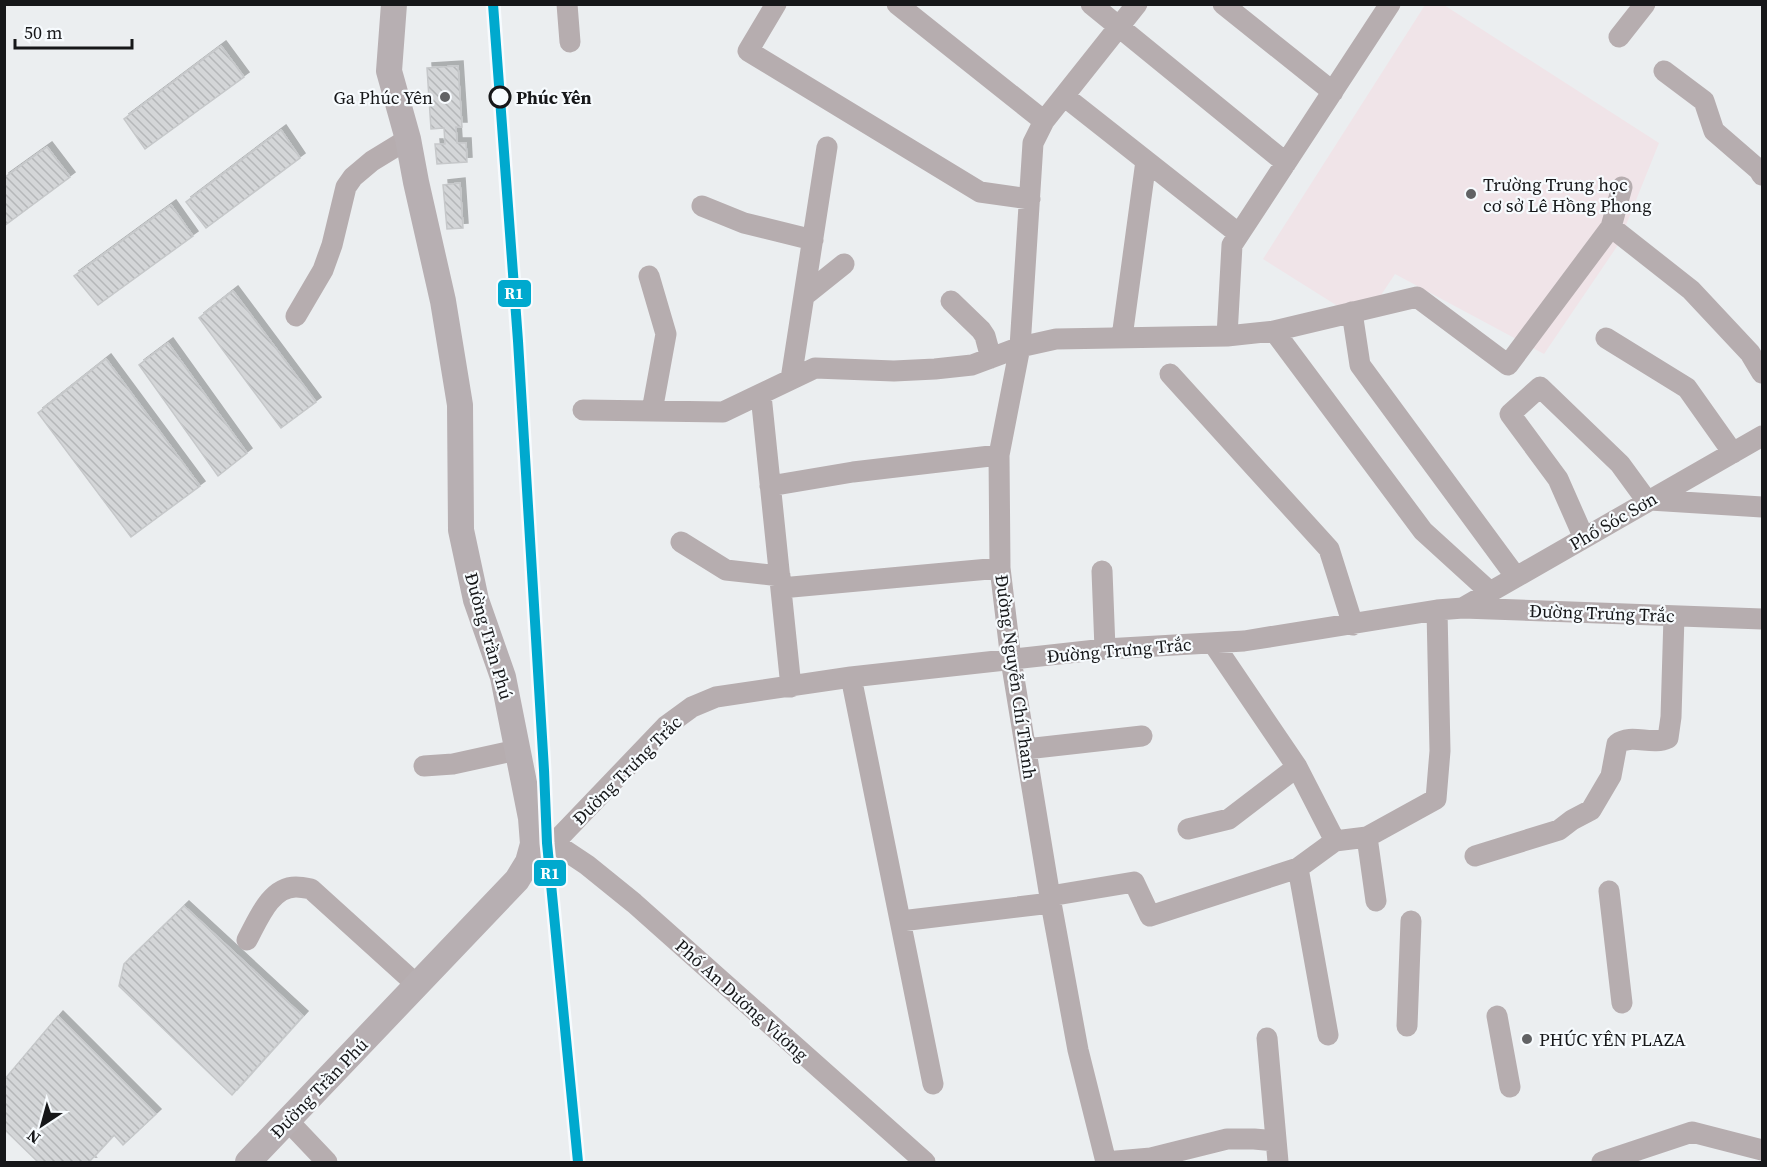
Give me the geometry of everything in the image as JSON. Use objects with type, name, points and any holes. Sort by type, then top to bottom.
[{"type":"main road","name":"Đường Trần Phú","points":[[248,1162],[517,880],[528,862],[544,844],[531,818],[503,676],[476,600],[461,530],[460,405],[443,301],[408,139],[389,70],[394,4]]},
{"type":"street","points":[[567,4],[570,42]]},
{"type":"street","points":[[776,4],[748,51],[980,192],[1030,199]]},
{"type":"street","points":[[897,4],[1044,121]]},
{"type":"street","points":[[1091,4],[1286,163]]},
{"type":"street","name":"Đường Nguyễn Chí Thanh","points":[[1106,1162],[1078,1050],[1011,660],[1000,568],[999,454],[1020,347],[1034,143],[1044,121],[1137,4]]},
{"type":"street","points":[[1223,4],[1333,92]]},
{"type":"street","points":[[1227,336],[1232,245],[1390,4]]},
{"type":"street","points":[[1619,37],[1645,4]]},
{"type":"street","points":[[1665,71],[1704,100],[1714,131],[1762,175]]},
{"type":"street","points":[[1064,96],[1239,234]]},
{"type":"street","points":[[296,316],[323,270],[346,187],[353,177],[372,161],[408,139]]},
{"type":"street","points":[[791,379],[828,147]]},
{"type":"street","points":[[1122,337],[1146,161]]},
{"type":"street","points":[[583,410],[723,412],[815,368],[914,370],[972,365],[1020,347],[1056,339],[1227,336],[1274,331],[1417,297],[1508,365],[1611,227],[1622,187]]},
{"type":"street","points":[[702,206],[744,223],[813,240]]},
{"type":"street","points":[[1611,227],[1691,290],[1750,353],[1762,373]]},
{"type":"street","points":[[804,296],[844,264]]},
{"type":"street","points":[[649,276],[666,334],[652,411]]},
{"type":"street","points":[[951,302],[981,330],[991,358]]},
{"type":"street","points":[[1352,312],[1360,364],[1516,577]]},
{"type":"street","points":[[1274,331],[1423,531],[1490,592]]},
{"type":"street","points":[[1606,338],[1687,388],[1732,453]]},
{"type":"street","points":[[1170,374],[1329,549],[1353,625]]},
{"type":"street","points":[[1584,538],[1558,479],[1510,414],[1540,387],[1620,464],[1649,500],[1762,507]]},
{"type":"street","points":[[760,395],[791,687]]},
{"type":"street","name":"Phố Sóc Sơn","points":[[1463,608],[1762,436]]},
{"type":"street","points":[[770,486],[853,472],[999,454]]},
{"type":"street","points":[[681,542],[726,570],[780,582],[1000,568]]},
{"type":"street","points":[[1102,572],[1105,649]]},
{"type":"street","name":"Đường Trưng Trắc","points":[[544,844],[666,726],[692,707],[717,697],[852,677],[1105,649],[1244,641],[1437,610],[1463,608],[1762,619]]},
{"type":"street","points":[[901,921],[1051,900],[1134,882],[1150,916],[1298,868],[1335,841],[1367,837],[1436,799],[1440,751],[1437,610]]},
{"type":"street","points":[[1475,856],[1559,830],[1591,810],[1611,776],[1617,744],[1627,740],[1664,741],[1668,738],[1671,717],[1674,616]]},
{"type":"street","points":[[1213,643],[1297,767],[1335,841]]},
{"type":"street","points":[[852,677],[933,1084]]},
{"type":"street","points":[[1026,749],[1142,736]]},
{"type":"street","points":[[424,766],[453,764],[517,750]]},
{"type":"street","points":[[1188,829],[1229,819],[1297,767]]},
{"type":"street","points":[[1367,837],[1376,901]]},
{"type":"street","name":"Phố An Dương Vương","points":[[544,844],[587,865],[634,903],[925,1162]]},
{"type":"street","points":[[1298,868],[1328,1035]]},
{"type":"street","points":[[247,940],[265,908],[277,893],[294,887],[311,889],[417,985]]},
{"type":"street","points":[[1609,891],[1622,1003]]},
{"type":"street","points":[[1407,1026],[1411,921]]},
{"type":"street","points":[[1497,1016],[1510,1087]]},
{"type":"street","points":[[1267,1038],[1277,1152]]},
{"type":"street","points":[[288,1121],[327,1162]]},
{"type":"street","points":[[1602,1162],[1692,1132],[1762,1150]]},
{"type":"street","points":[[1106,1162],[1151,1158],[1227,1139],[1254,1139],[1277,1152]]},
{"type":"shaded area","name":"Trường Trung học cơ sở Lê Hồng Phong","points":[[1425,5],[1444,5],[1659,143],[1618,245],[1544,354],[1395,274],[1363,322],[1263,259]]},
{"type":"building","points":[[221,46],[244,77],[145,149],[124,119]]},
{"type":"building","name":"Ga Phúc Yên","points":[[458,66],[462,127],[456,127],[457,143],[466,143],[467,162],[437,164],[435,144],[445,144],[444,128],[431,129],[427,68]]},
{"type":"building","points":[[281,130],[300,158],[206,228],[186,202]]},
{"type":"building","points":[[47,147],[70,177],[4,226],[4,178]]},
{"type":"building","points":[[460,183],[463,228],[447,229],[443,185]]},
{"type":"building","points":[[171,205],[193,236],[98,305],[74,276]]},
{"type":"building","points":[[233,291],[316,402],[281,428],[199,318]]},
{"type":"building","points":[[168,343],[247,453],[218,476],[139,365]]},
{"type":"building","points":[[106,359],[200,486],[131,537],[38,413]]},
{"type":"building","points":[[184,906],[303,1016],[232,1095],[119,986],[124,964]]},
{"type":"building","points":[[58,1016],[156,1114],[123,1145],[114,1135],[91,1162],[38,1162],[4,1129],[4,1080]]},
{"type":"transit line","name":"R1","points":[[493,4],[518,341],[547,843],[578,1162]]},
{"type":"place","name":"Ga Phúc Yên","points":[[445,97]]},
{"type":"place","name":"Phúc Yên","points":[[500,97]]},
{"type":"place","name":"Trường Trung học cơ sở Lê Hồng Phong","points":[[1471,194]]},
{"type":"place","name":"PHÚC YÊN PLAZA","points":[[1527,1039]]}]
